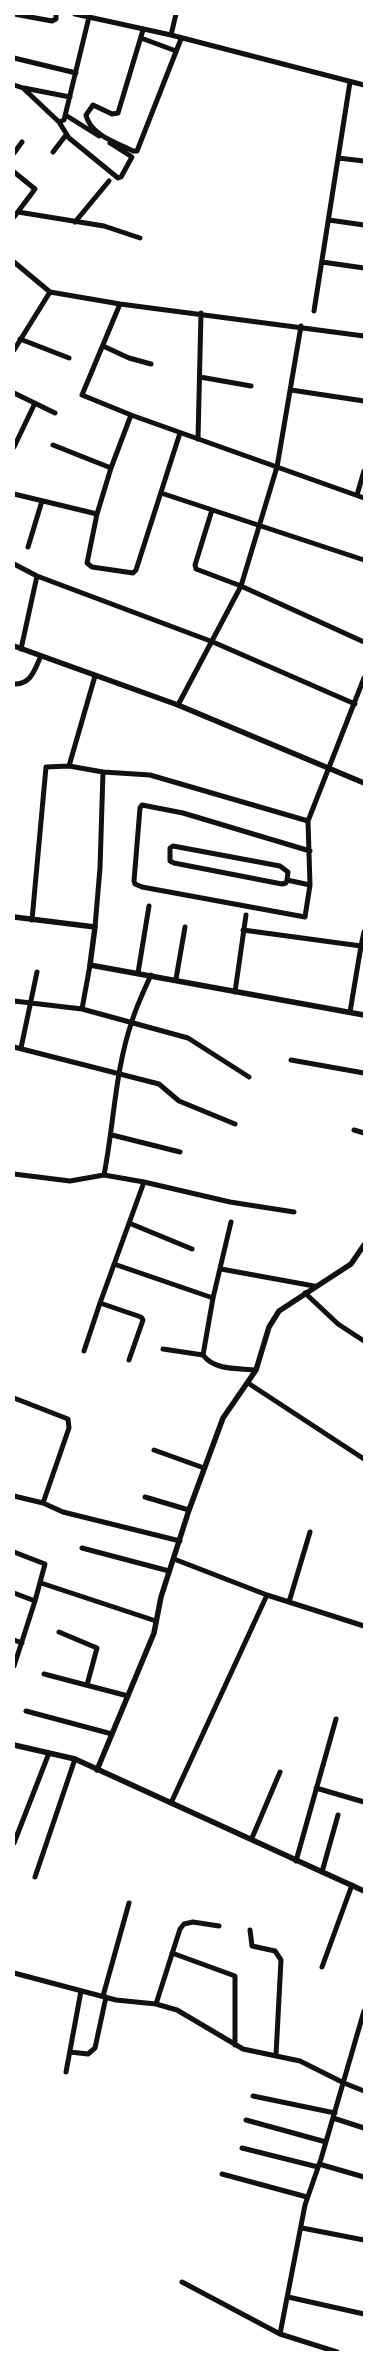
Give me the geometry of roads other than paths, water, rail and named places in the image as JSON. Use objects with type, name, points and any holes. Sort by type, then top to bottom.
[{"type":"street","points":[[14,14],[52,21],[56,16]]},
{"type":"street","points":[[76,14],[171,35],[364,85]]},
{"type":"street","points":[[171,35],[176,14]]},
{"type":"street","points":[[58,122],[64,120],[67,116],[89,16]]},
{"type":"street","points":[[143,30],[118,112],[112,114],[93,105],[86,115],[88,121],[98,133],[134,151],[137,151],[181,39]]},
{"type":"street","points":[[141,38],[176,51]]},
{"type":"street","points":[[14,58],[76,73]]},
{"type":"street","points":[[314,311],[350,82]]},
{"type":"street","points":[[14,85],[70,97]]},
{"type":"street","points":[[23,88],[58,122],[66,135],[118,178],[121,177],[132,159],[127,153],[67,116]]},
{"type":"street","points":[[53,152],[66,135]]},
{"type":"street","points":[[14,153],[22,142]]},
{"type":"street","points":[[338,158],[364,162]]},
{"type":"street","points":[[14,172],[35,189],[16,214],[104,226],[140,238]]},
{"type":"street","points":[[75,222],[108,181]]},
{"type":"street","points":[[329,220],[364,225]]},
{"type":"street","points":[[14,262],[50,292],[120,304],[202,313],[364,336]]},
{"type":"street","points":[[322,262],[364,268]]},
{"type":"street","points":[[14,350],[50,292]]},
{"type":"street","points":[[120,304],[82,395],[180,433],[364,498]]},
{"type":"street","points":[[198,439],[202,313]]},
{"type":"street","points":[[178,705],[241,586],[277,467],[301,326]]},
{"type":"street","points":[[20,339],[69,358]]},
{"type":"street","points":[[103,346],[129,358],[151,364]]},
{"type":"street","points":[[200,377],[251,386]]},
{"type":"street","points":[[291,390],[364,401]]},
{"type":"street","points":[[14,393],[55,413]]},
{"type":"street","points":[[14,447],[35,403]]},
{"type":"street","points":[[132,415],[111,468],[97,514],[87,563],[92,567],[133,573],[136,570],[180,433]]},
{"type":"street","points":[[53,445],[111,468]]},
{"type":"street","points":[[357,495],[364,471]]},
{"type":"street","points":[[161,493],[364,560]]},
{"type":"street","points":[[14,494],[97,514]]},
{"type":"street","points":[[28,547],[42,501]]},
{"type":"street","points":[[212,510],[195,567],[364,642]]},
{"type":"street","points":[[14,564],[37,576],[213,642],[355,704]]},
{"type":"street","points":[[21,649],[37,576]]},
{"type":"street","points":[[14,646],[178,705],[329,770],[364,783]]},
{"type":"street","points":[[14,684],[23,684],[30,679],[41,656]]},
{"type":"street","points":[[69,766],[95,676]]},
{"type":"street","points":[[310,851],[183,813],[146,804],[140,808],[134,881],[135,884],[142,887],[305,917],[310,885],[310,851],[308,821],[364,678]]},
{"type":"street","points":[[32,920],[46,767],[69,766],[103,772],[150,775],[308,821]]},
{"type":"street","points":[[82,1010],[95,927],[100,868],[103,772]]},
{"type":"street","points":[[173,846],[280,866],[288,872],[287,880],[286,883],[282,884],[174,863],[170,861],[170,850],[173,846]]},
{"type":"street","points":[[287,880],[310,885]]},
{"type":"street","points":[[138,973],[149,906]]},
{"type":"street","points":[[234,992],[246,915]]},
{"type":"street","points":[[14,917],[95,927]]},
{"type":"street","points":[[176,979],[185,927]]},
{"type":"street","points":[[243,930],[361,946]]},
{"type":"street","points":[[350,1012],[364,932]]},
{"type":"street","points":[[90,965],[176,979],[234,992],[364,1015]]},
{"type":"street","points":[[21,1048],[38,972]]},
{"type":"street","points":[[104,1175],[112,1135],[120,1072],[131,1021],[151,975]]},
{"type":"street","points":[[14,1001],[82,1010],[131,1021],[188,1038],[249,1077]]},
{"type":"street","points":[[14,1047],[120,1072],[160,1084],[179,1101],[235,1124]]},
{"type":"street","points":[[291,1060],[364,1073]]},
{"type":"street","points":[[354,1130],[364,1133]]},
{"type":"street","points":[[112,1135],[180,1152]]},
{"type":"street","points":[[14,1174],[70,1181],[104,1175],[144,1182],[230,1202],[294,1212]]},
{"type":"street","points":[[84,1351],[144,1182]]},
{"type":"street","points":[[203,1356],[213,1298],[231,1222]]},
{"type":"street","points":[[130,1223],[192,1249]]},
{"type":"street","points":[[98,1770],[154,1632],[169,1571],[223,1418],[256,1370],[269,1326],[279,1311],[314,1286],[351,1264],[364,1245]]},
{"type":"street","points":[[114,1264],[213,1298]]},
{"type":"street","points":[[221,1269],[314,1286]]},
{"type":"street","points":[[305,1293],[338,1324],[364,1341]]},
{"type":"street","points":[[100,1303],[141,1317],[143,1320],[129,1360]]},
{"type":"street","points":[[163,1349],[203,1356],[207,1361],[219,1367],[256,1370]]},
{"type":"street","points":[[248,1382],[364,1460]]},
{"type":"street","points":[[14,1398],[68,1419],[69,1428],[43,1503]]},
{"type":"street","points":[[154,1450],[204,1468]]},
{"type":"street","points":[[14,1496],[43,1503],[63,1512],[180,1541]]},
{"type":"street","points":[[145,1497],[189,1510]]},
{"type":"street","points":[[289,1602],[310,1532]]},
{"type":"street","points":[[82,1548],[169,1571]]},
{"type":"street","points":[[14,1552],[45,1564],[41,1583],[14,1666]]},
{"type":"street","points":[[174,1559],[289,1602],[364,1626]]},
{"type":"street","points":[[41,1583],[156,1621]]},
{"type":"street","points":[[14,1593],[35,1601]]},
{"type":"street","points":[[172,1803],[267,1594]]},
{"type":"street","points":[[59,1632],[97,1648],[87,1685]]},
{"type":"street","points":[[14,1640],[22,1643]]},
{"type":"street","points":[[44,1674],[128,1696]]},
{"type":"street","points":[[26,1711],[112,1734]]},
{"type":"street","points":[[296,1861],[336,1718]]},
{"type":"street","points":[[14,1745],[76,1759],[252,1838],[296,1861],[364,1891]]},
{"type":"street","points":[[14,1843],[49,1753]]},
{"type":"street","points":[[35,1877],[76,1759]]},
{"type":"street","points":[[252,1838],[280,1772]]},
{"type":"street","points":[[316,1788],[364,1802]]},
{"type":"street","points":[[322,1872],[338,1815]]},
{"type":"street","points":[[322,1967],[352,1885]]},
{"type":"street","points":[[70,2052],[88,2054],[94,2048],[104,1997],[129,1903]]},
{"type":"street","points":[[156,2004],[172,1953],[184,1924],[193,1922],[219,1926]]},
{"type":"street","points":[[250,1930],[252,1946],[275,1951],[281,1960],[276,2055]]},
{"type":"street","points":[[172,1953],[235,1976],[235,2045]]},
{"type":"street","points":[[14,1973],[104,1997],[132,2003],[156,2004],[176,2010],[243,2049],[300,2061],[364,2091]]},
{"type":"street","points":[[66,2072],[81,1991]]},
{"type":"street","points":[[280,2334],[307,2197],[319,2165],[364,2011]]},
{"type":"street","points":[[254,2096],[334,2115],[364,2128]]},
{"type":"street","points":[[246,2120],[326,2142]]},
{"type":"street","points":[[242,2148],[364,2177]]},
{"type":"street","points":[[222,2174],[307,2197]]},
{"type":"street","points":[[302,2228],[364,2240]]},
{"type":"street","points":[[182,2282],[280,2334],[337,2352]]},
{"type":"street","points":[[288,2297],[364,2314]]}]
